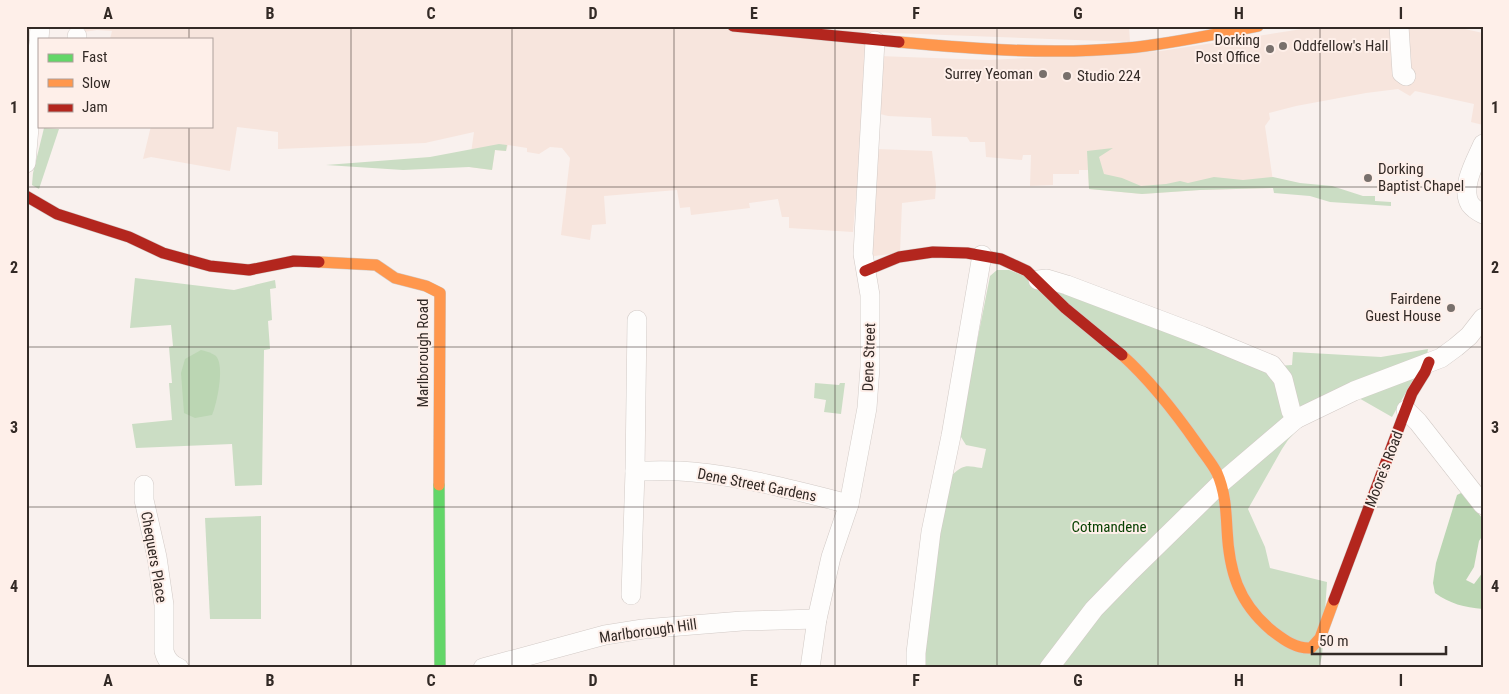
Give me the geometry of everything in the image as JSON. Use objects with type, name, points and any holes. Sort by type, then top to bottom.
[{"type":"street","points":[[733,26],[847,32],[875,41],[974,49],[1072,51],[1126,48],[1258,26]]},
{"type":"street","points":[[1399,26],[1402,74],[1406,76]]},
{"type":"street","name":"Dene Street","points":[[810,668],[817,619],[831,557],[849,504],[867,408],[870,367],[870,295],[863,254],[875,41]]},
{"type":"street","points":[[26,163],[34,113],[33,85],[38,50]]},
{"type":"street","points":[[1483,144],[1471,174],[1467,191],[1471,205],[1483,214]]},
{"type":"street","name":"Marlborough Road","points":[[26,196],[57,214],[129,236],[163,253],[183,260],[210,266],[249,270],[294,261],[376,265],[385,274],[400,281],[425,286],[440,293],[440,668]]},
{"type":"street","points":[[865,271],[905,256],[953,251],[1007,261],[1025,269],[1066,310],[1110,344],[1151,383],[1216,472],[1221,483]]},
{"type":"street","points":[[916,668],[916,652],[931,532],[952,436],[982,255]]},
{"type":"street","points":[[1038,280],[1047,279],[1067,285],[1202,336],[1272,365],[1283,379],[1296,419]]},
{"type":"street","points":[[1049,668],[1094,609],[1136,565],[1221,483],[1296,419],[1354,391],[1441,358],[1469,336],[1483,318]]},
{"type":"street","points":[[630,595],[635,471],[637,320]]},
{"type":"street","name":"Moore's Road","points":[[1221,483],[1228,552],[1239,590],[1267,628],[1298,647],[1309,649],[1316,645],[1329,615],[1412,393],[1426,372],[1429,362]]},
{"type":"street","points":[[1406,410],[1418,422],[1483,505]]},
{"type":"street","name":"Dene Street Gardens","points":[[635,471],[690,472],[717,475],[789,489],[849,504]]},
{"type":"street","name":"Chequers Place","points":[[144,485],[144,500],[157,557],[162,596],[163,639],[173,663]]},
{"type":"street","name":"Marlborough Hill","points":[[483,668],[605,635],[643,629],[742,621],[817,619]]},
{"type":"shaded area","points":[[70,26],[1129,26],[1130,42],[866,32],[869,181],[857,187],[853,232],[789,228],[789,217],[782,217],[778,199],[749,203],[750,208],[691,215],[690,207],[680,208],[677,190],[604,196],[606,224],[592,225],[590,240],[561,235],[570,158],[562,148],[550,147],[539,154],[527,152],[527,148],[508,145],[506,151],[495,150],[492,170],[469,167],[474,132],[425,143],[278,149],[278,132],[237,127],[230,171],[151,157],[143,159],[151,128],[212,128],[212,38],[110,38],[112,31],[97,30],[70,34]]},
{"type":"shaded area","points":[[1321,26],[1451,26],[1483,33],[1483,125],[1471,122],[1474,104],[1415,91],[1410,96],[1398,89],[1296,106],[1269,113],[1270,119],[1265,126],[1274,188],[1142,194],[1089,189],[1088,170],[1079,170],[1079,174],[1053,174],[1053,185],[1030,186],[1031,155],[1023,155],[1022,160],[986,157],[985,142],[970,142],[967,137],[932,136],[931,118],[880,114],[879,56],[988,60],[1161,51]]},
{"type":"shaded area","points":[[876,149],[932,151],[936,186],[935,199],[902,203],[900,253],[874,256],[868,248]]},
{"type":"green space","points":[[44,128],[59,129],[39,189],[32,185]]},
{"type":"green space","points":[[499,144],[507,145],[506,151],[495,150],[492,170],[469,167],[403,170],[326,165],[430,157]]},
{"type":"green space","points":[[1113,148],[1099,157],[1104,174],[1122,178],[1141,186],[1180,181],[1188,183],[1214,177],[1243,180],[1273,177],[1300,183],[1332,186],[1363,196],[1375,196],[1375,201],[1391,202],[1391,206],[1330,202],[1310,196],[1274,193],[1273,188],[1142,194],[1089,189],[1087,151]]},
{"type":"green space","name":"Cotmandene","points":[[997,270],[1009,270],[1262,367],[1292,365],[1293,352],[1381,357],[1428,349],[1427,355],[1392,417],[1357,397],[1303,424],[1282,449],[1248,509],[1265,547],[1270,568],[1327,582],[1322,656],[1319,668],[920,668],[935,542],[952,475],[966,466],[982,468],[986,449],[966,445],[961,437],[960,428],[990,276]]},
{"type":"green space","points":[[135,278],[234,290],[275,280],[276,288],[270,289],[272,320],[268,321],[270,349],[264,350],[262,485],[235,486],[232,444],[136,448],[132,424],[172,420],[169,383],[172,383],[169,347],[173,346],[171,325],[130,328]]},
{"type":"green space","points":[[201,350],[216,356],[219,361],[220,376],[212,415],[195,418],[184,413],[181,373],[185,359]]},
{"type":"green space","points":[[815,383],[839,385],[840,383],[845,383],[841,414],[824,412],[826,400],[814,398]]},
{"type":"green space","points":[[1461,493],[1483,519],[1483,535],[1479,541],[1474,567],[1466,580],[1474,584],[1483,572],[1483,609],[1463,606],[1446,600],[1435,593],[1433,583],[1436,563],[1457,495]]},
{"type":"green space","points":[[261,516],[261,619],[210,619],[205,518]]},
{"type":"traffic: fast","points":[[439,485],[440,668]]},
{"type":"traffic: slow","points":[[899,42],[1013,50],[1098,50],[1160,44],[1258,26]]},
{"type":"traffic: slow","points":[[319,262],[376,265],[395,278],[426,286],[440,293],[439,485]]},
{"type":"traffic: slow","points":[[1122,355],[1163,398],[1217,473],[1225,501],[1228,544],[1233,572],[1237,585],[1250,608],[1280,637],[1300,647],[1311,648],[1320,638],[1334,600]]},
{"type":"traffic: jam","points":[[733,26],[899,42]]},
{"type":"traffic: jam","points":[[26,196],[57,214],[129,237],[163,253],[210,266],[249,270],[294,261],[319,262]]},
{"type":"traffic: jam","points":[[865,271],[899,257],[933,252],[967,253],[1001,259],[1027,271],[1065,308],[1122,355]]},
{"type":"traffic: jam","points":[[1334,600],[1412,393],[1429,362]]},
{"type":"place","name":"Oddfellow's Hall","points":[[1283,46]]},
{"type":"place","name":"Dorking Post Office","points":[[1270,49]]},
{"type":"place","name":"Surrey Yeoman","points":[[1043,74]]},
{"type":"place","name":"Studio 224","points":[[1067,76]]},
{"type":"place","name":"Dorking Baptist Chapel","points":[[1368,178]]},
{"type":"place","name":"Fairdene Guest House","points":[[1451,308]]}]
